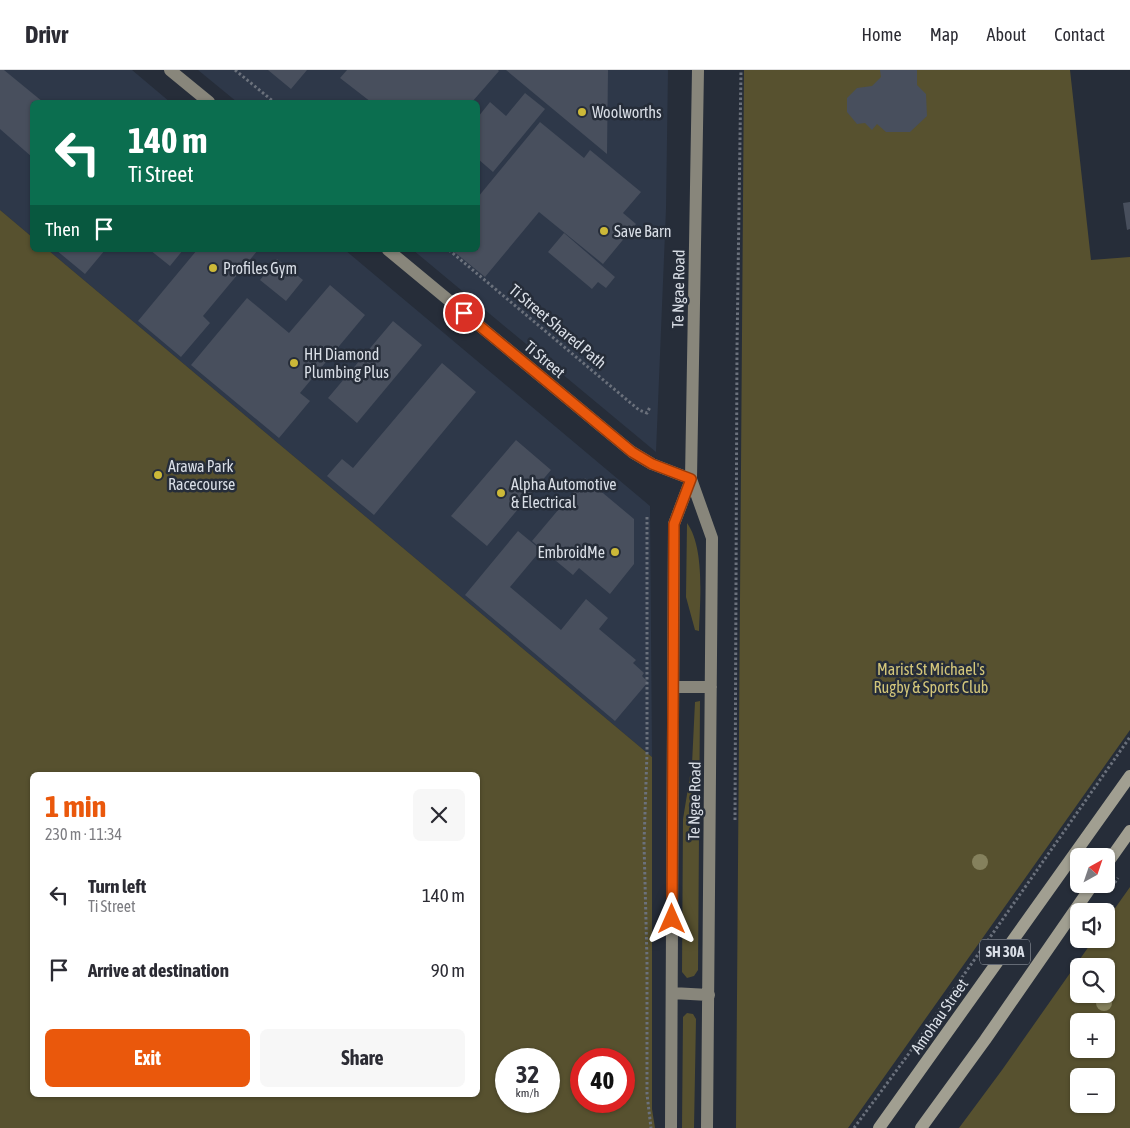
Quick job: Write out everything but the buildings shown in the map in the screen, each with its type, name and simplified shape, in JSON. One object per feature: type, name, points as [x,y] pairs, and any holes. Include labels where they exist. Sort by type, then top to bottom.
[{"type":"main road","name":"Amohau Street","points":[[879,1128],[1130,776]]},
{"type":"main road","points":[[1115,852],[1130,831]]},
{"type":"main road","name":"SH 30A","points":[[921,1128],[1088,893]]},
{"type":"street","points":[[170,70],[207,100]]},
{"type":"street","name":"Te Ngae Road","points":[[671,1128],[674,524],[691,479],[698,70]]},
{"type":"street","name":"Ti Street","points":[[390,252],[632,452],[652,464],[691,479]]},
{"type":"street","name":"Te Ngae Road","points":[[691,479],[712,538],[707,1128]]},
{"type":"street","points":[[674,687],[712,686]]},
{"type":"street","points":[[672,993],[709,995]]},
{"type":"path","points":[[235,70],[272,100]]},
{"type":"path","points":[[735,820],[737,349],[741,70]]},
{"type":"path","name":"Ti Street Shared Path","points":[[451,252],[639,410],[647,413],[650,407]]},
{"type":"path","points":[[646,517],[647,752],[644,843],[648,960],[647,1094],[651,1128]]},
{"type":"path","points":[[854,1128],[905,1059],[1130,737]]},
{"type":"path","points":[[1105,897],[1120,875]]},
{"type":"shaded area","points":[[0,70],[132,70],[168,100],[30,100],[30,235],[0,210]]},
{"type":"shaded area","points":[[198,70],[668,70],[666,209],[656,452],[415,252],[480,252],[480,100],[235,100]]},
{"type":"shaded area","points":[[50,252],[347,252],[650,506],[652,757]]},
{"type":"green space","name":"Marist St Michael's Rugby & Sports Club","points":[[744,70],[1070,70],[1091,260],[1130,257],[1130,730],[848,1128],[736,1128]]},
{"type":"green space","name":"Arawa Park Racecourse","points":[[0,210],[30,235],[30,252],[50,252],[652,757],[652,1109],[655,1128],[0,1128]]},
{"type":"green space","points":[[687,523],[697,546],[699,560],[699,631],[695,630],[686,597]]},
{"type":"green space","points":[[700,701],[698,970],[694,976],[687,978],[682,972],[683,819],[692,764],[695,702]]},
{"type":"green space","points":[[1130,887],[1130,1128],[959,1128],[1070,973],[1070,1003],[1115,1003],[1115,958],[1081,958],[1088,948],[1115,948],[1115,908]]},
{"type":"green space","points":[[687,1013],[693,1014],[696,1019],[694,1128],[682,1128],[683,1017]]},
{"type":"place","name":"Woolworths","points":[[582,112]]},
{"type":"place","name":"Save Barn","points":[[604,231]]},
{"type":"place","name":"Profiles Gym","points":[[213,268]]},
{"type":"place","name":"HH Diamond Plumbing Plus","points":[[294,363]]},
{"type":"place","name":"Arawa Park Racecourse","points":[[158,475]]},
{"type":"place","name":"Alpha Automotive & Electrical","points":[[501,493]]},
{"type":"place","name":"EmbroidMe","points":[[615,552]]},
{"type":"route","points":[[464,313],[632,452],[652,464],[691,479],[674,524],[672,919]]}]
